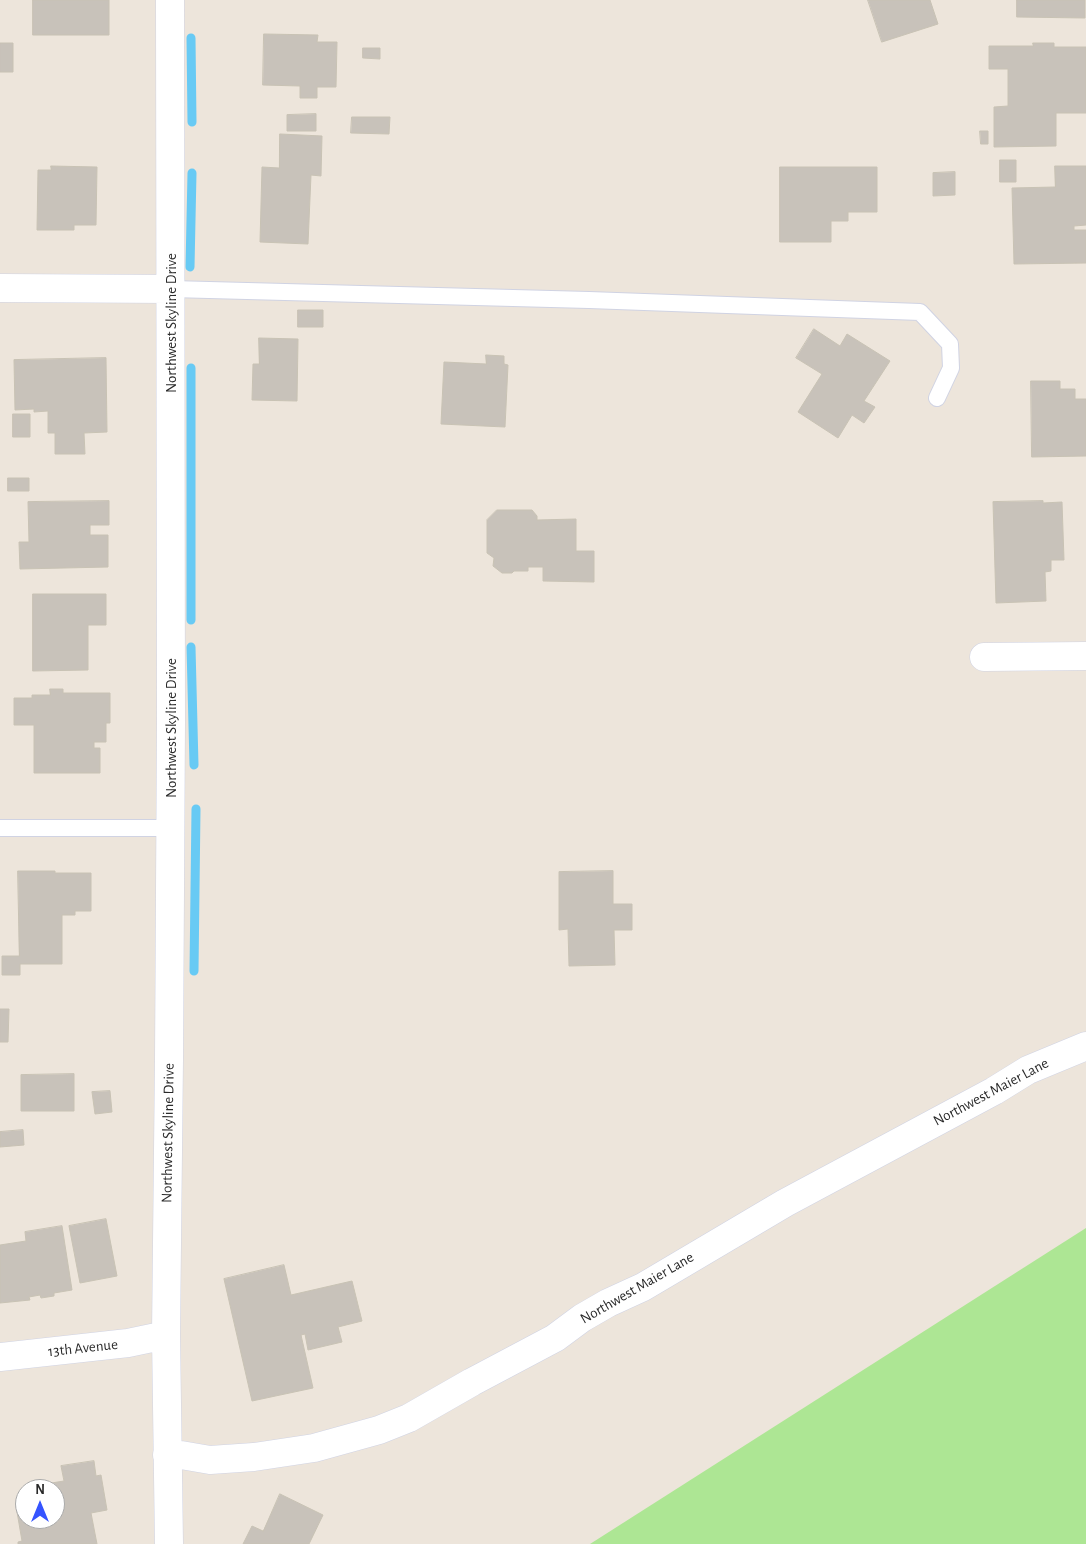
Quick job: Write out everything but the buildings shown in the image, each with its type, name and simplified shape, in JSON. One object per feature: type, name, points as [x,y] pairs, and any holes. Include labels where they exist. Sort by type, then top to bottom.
[{"type":"street","name":"Northwest Skyline Drive","points":[[169,1544],[166,1336],[170,1059],[170,0]]},
{"type":"street","points":[[0,288],[171,289]]},
{"type":"street","points":[[984,657],[1086,656]]},
{"type":"street","name":"Northwest Maier Lane","points":[[167,1455],[180,1455],[210,1460],[254,1457],[314,1448],[379,1430],[409,1418],[555,1338],[582,1318],[643,1286],[785,1203],[1028,1070],[1055,1057],[1080,1054]]},
{"type":"street","name":"13th Avenue","points":[[0,1357],[128,1344],[166,1336]]},
{"type":"lane","points":[[171,289],[920,312],[950,344],[951,368],[937,398]]},
{"type":"lane","points":[[0,828],[170,828]]},
{"type":"green space","points":[[1086,1228],[1086,1544],[590,1544]]},
{"type":"waterway","points":[[191,38],[192,122]]},
{"type":"waterway","points":[[190,267],[192,173]]},
{"type":"waterway","points":[[191,368],[191,620]]},
{"type":"waterway","points":[[191,647],[194,765]]},
{"type":"waterway","points":[[194,971],[196,809]]}]
